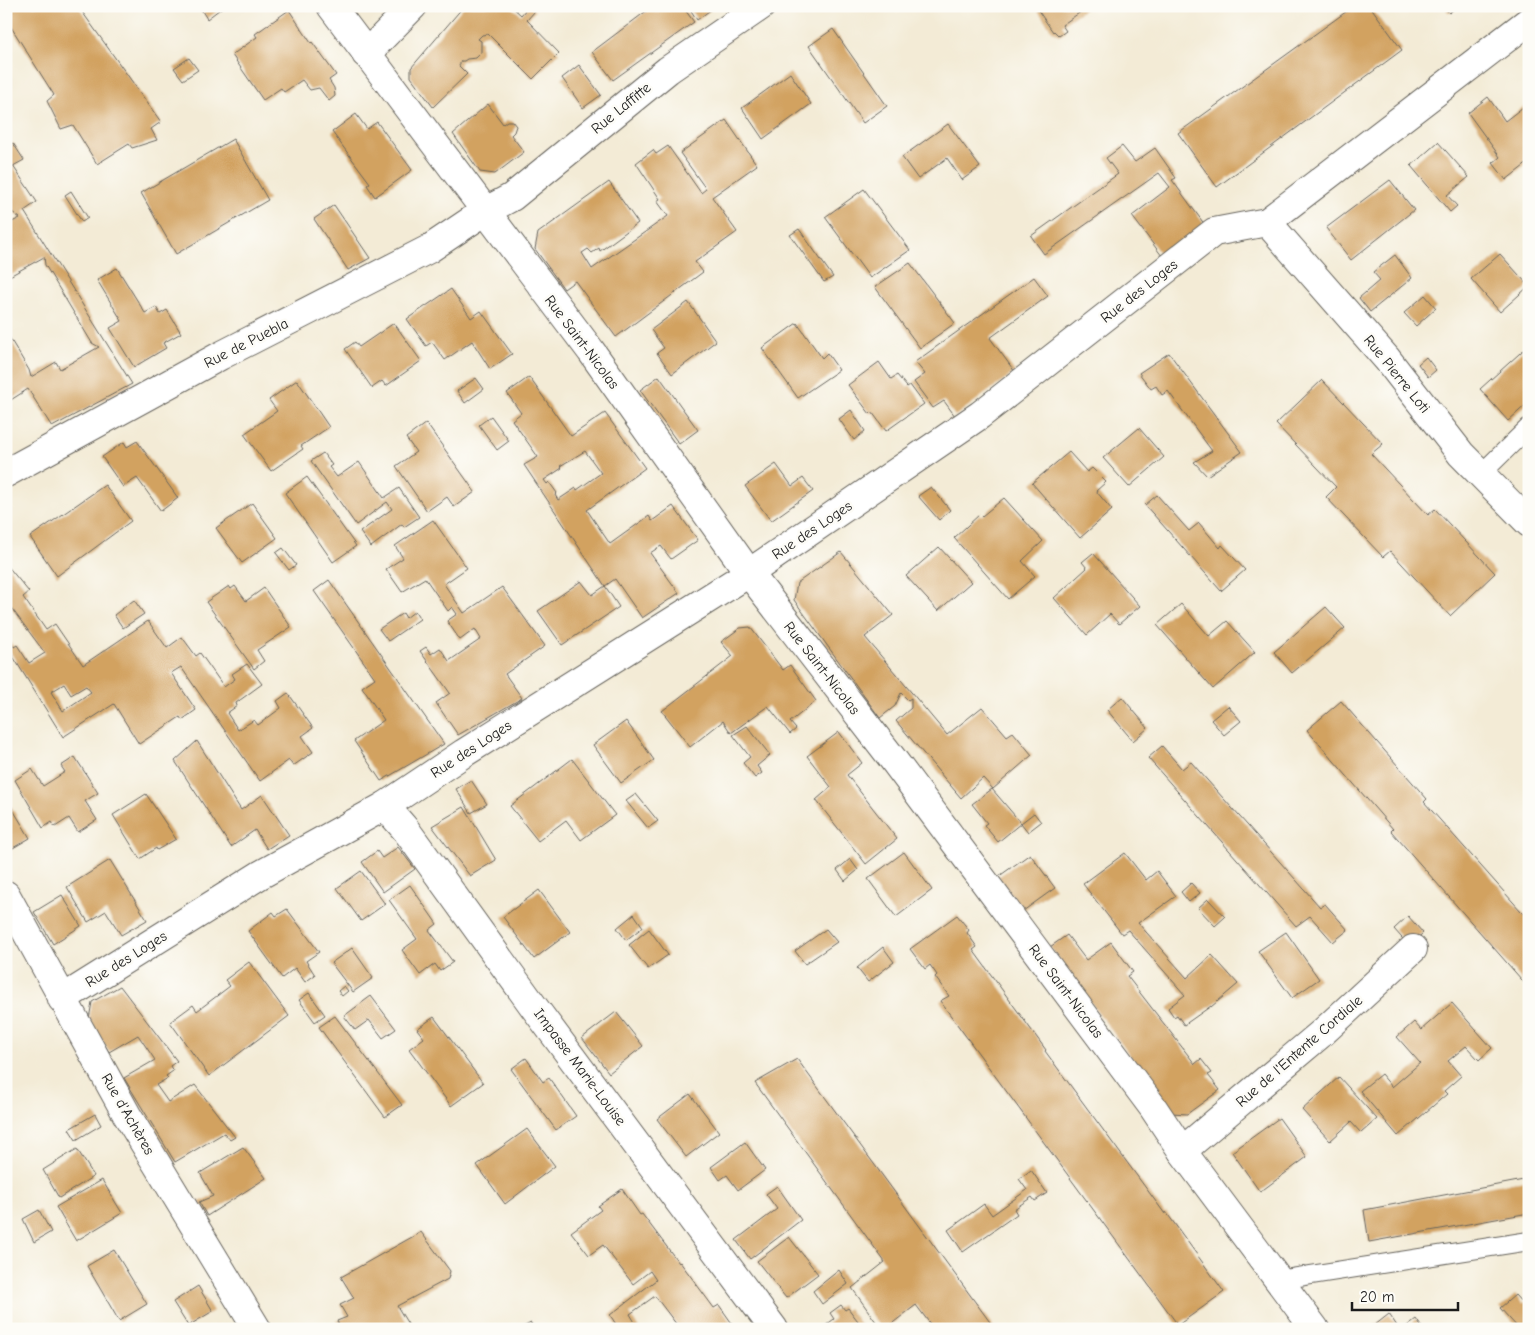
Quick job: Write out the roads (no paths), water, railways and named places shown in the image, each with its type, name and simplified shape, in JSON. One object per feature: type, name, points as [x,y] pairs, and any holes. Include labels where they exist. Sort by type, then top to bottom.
[{"type":"street","name":"Rue Saint-Nicolas","points":[[331,6],[484,212],[591,351],[749,573],[892,758],[1152,1106],[1182,1151],[1315,1329]]},
{"type":"street","points":[[366,54],[414,6]]},
{"type":"street","name":"Rue Laffitte","points":[[484,212],[512,196],[668,70],[761,6]]},
{"type":"street","name":"Rue des Loges","points":[[62,999],[260,875],[386,806],[464,753],[749,573],[980,415],[1214,232],[1267,222],[1529,21]]},
{"type":"street","name":"Rue de Puebla","points":[[6,473],[220,356],[429,250],[484,212]]},
{"type":"street","name":"Rue Pierre Loti","points":[[1267,222],[1387,359],[1461,454],[1529,523]]},
{"type":"street","name":"Impasse Marie-Louise","points":[[386,806],[406,830],[774,1329]]},
{"type":"street","name":"Rue d'Achères","points":[[6,895],[127,1115],[257,1329]]},
{"type":"street","name":"Rue de l'Entente Cordiale","points":[[1182,1151],[1323,1032],[1414,949]]},
{"type":"lane","points":[[1481,474],[1529,427]]},
{"type":"lane","points":[[1279,1280],[1529,1241]]}]
